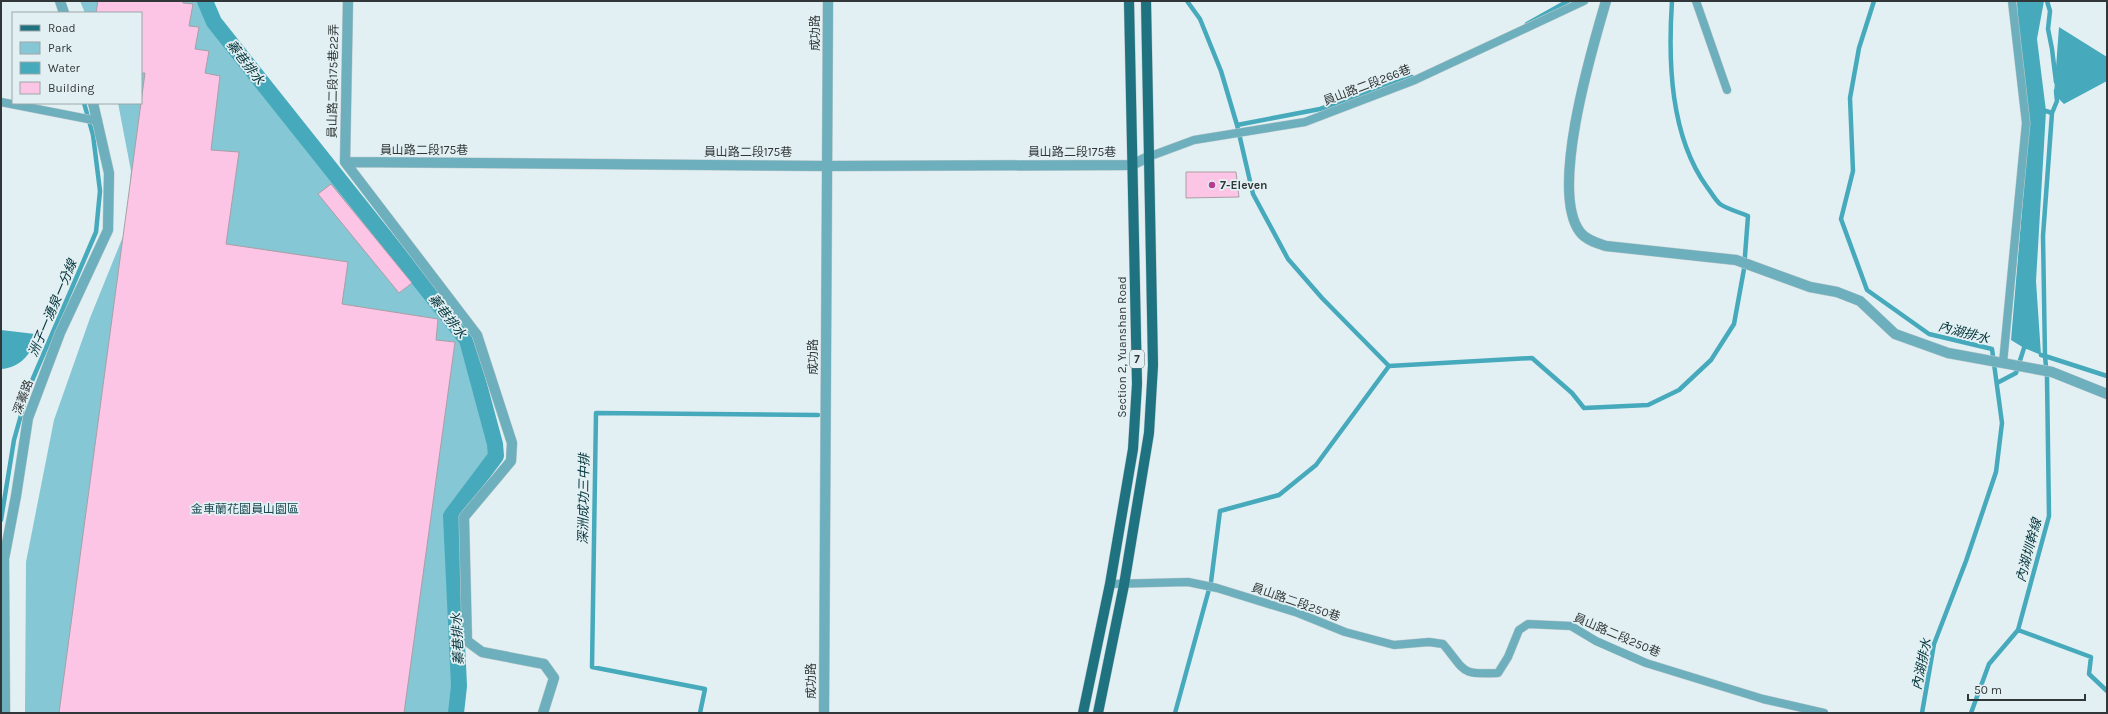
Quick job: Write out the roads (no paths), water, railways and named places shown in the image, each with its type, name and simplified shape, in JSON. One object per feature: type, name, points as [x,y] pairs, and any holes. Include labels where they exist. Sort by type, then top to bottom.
[{"type":"main road","name":"Section 2, Yuanshan Road","points":[[1083,713],[1110,584],[1133,449],[1137,384],[1129,1]]},
{"type":"main road","name":"7","points":[[1098,713],[1124,584],[1149,433],[1153,365],[1146,1]]},
{"type":"street","points":[[60,1],[64,12]]},
{"type":"street","name":"員山路二段175巷22弄","points":[[345,162],[348,1]]},
{"type":"street","name":"成功路","points":[[824,713],[828,1]]},
{"type":"street","points":[[1606,1],[1577,112],[1569,164],[1571,212],[1580,232],[1591,240],[1606,246],[1736,260],[1810,287],[1837,292],[1860,301],[1895,334],[1948,353],[2052,372],[2107,394]]},
{"type":"street","name":"深蓁路","points":[[5,713],[3,612],[4,559],[16,496],[28,418],[60,333],[108,230],[109,173],[93,104]]},
{"type":"street","name":"員山路二段175巷","points":[[345,162],[827,166],[1132,165],[1148,157]]},
{"type":"street","points":[[345,162],[477,335],[512,443],[511,461],[464,517],[467,641],[482,652],[544,664],[554,678],[543,713]]},
{"type":"lane","name":"員山路二段266巷","points":[[1148,157],[1194,140],[1305,122],[1415,80],[1584,1]]},
{"type":"lane","points":[[1696,1],[1727,90]]},
{"type":"lane","points":[[2002,363],[2026,123],[2012,1]]},
{"type":"lane","points":[[1,102],[98,121]]},
{"type":"lane","name":"員山路二段250巷","points":[[1110,584],[1188,582],[1217,588],[1298,613],[1345,632],[1394,645],[1429,642],[1443,644],[1463,670],[1475,674],[1498,673],[1508,657],[1519,630],[1528,624],[1571,626],[1596,641],[1646,663],[1763,699],[1824,713]]},
{"type":"water","points":[[2017,1],[2044,1],[2037,39],[2046,111],[2036,281],[2041,355],[2024,348],[2011,340],[2029,127],[2018,25]]},
{"type":"water","points":[[2059,27],[2107,57],[2107,81],[2064,104],[2054,94]]},
{"type":"water","points":[[1,330],[35,334],[32,347],[25,358],[14,366],[1,369]]},
{"type":"waterway","name":"蓁巷排水","points":[[205,1],[214,22],[467,340],[495,444],[496,456],[451,516],[459,686],[456,713]]},
{"type":"waterway","points":[[1175,713],[1211,582],[1220,511],[1279,495],[1316,465],[1389,366],[1322,298],[1288,259],[1253,194],[1237,125],[1221,71],[1200,19],[1187,1]]},
{"type":"waterway","points":[[1527,24],[1568,1]]},
{"type":"waterway","points":[[1389,366],[1532,358],[1572,393],[1584,408],[1648,405],[1679,390],[1711,360],[1734,324],[1744,269],[1748,216],[1726,207],[1716,200],[1695,167],[1685,145],[1674,97],[1671,48],[1672,1]]},
{"type":"waterway","name":"內湖排水","points":[[1874,1],[1859,48],[1850,98],[1853,171],[1841,219],[1867,290],[1929,334],[1992,349],[2002,423],[1996,472],[1966,561],[1934,644],[1922,713]]},
{"type":"waterway","points":[[2047,1],[2050,11],[2048,29],[2056,82]]},
{"type":"waterway","points":[[1237,125],[1320,109],[1412,77]]},
{"type":"waterway","points":[[2052,113],[2057,101],[2056,91]]},
{"type":"waterway","name":"洲子一湧泉一分線","points":[[1,520],[14,440],[28,390],[96,232],[100,191],[93,135],[84,104]]},
{"type":"waterway","points":[[2046,111],[2052,113],[2043,236],[2045,356],[2107,376]]},
{"type":"waterway","points":[[1997,383],[2016,373],[2024,348]]},
{"type":"waterway","name":"內湖圳幹線","points":[[1971,713],[1989,664],[2018,630],[2049,516],[2047,378],[2045,356],[2041,355]]},
{"type":"waterway","name":"深洲成功三中排","points":[[700,713],[705,689],[592,667],[596,413],[818,415]]},
{"type":"waterway","points":[[2018,630],[2091,657],[2089,674],[2107,691]]},
{"type":"place","name":"7-Eleven","points":[[1212,185]]},
{"type":"park label","name":"金車蘭花園員山園區","points":[[245,509]]}]
